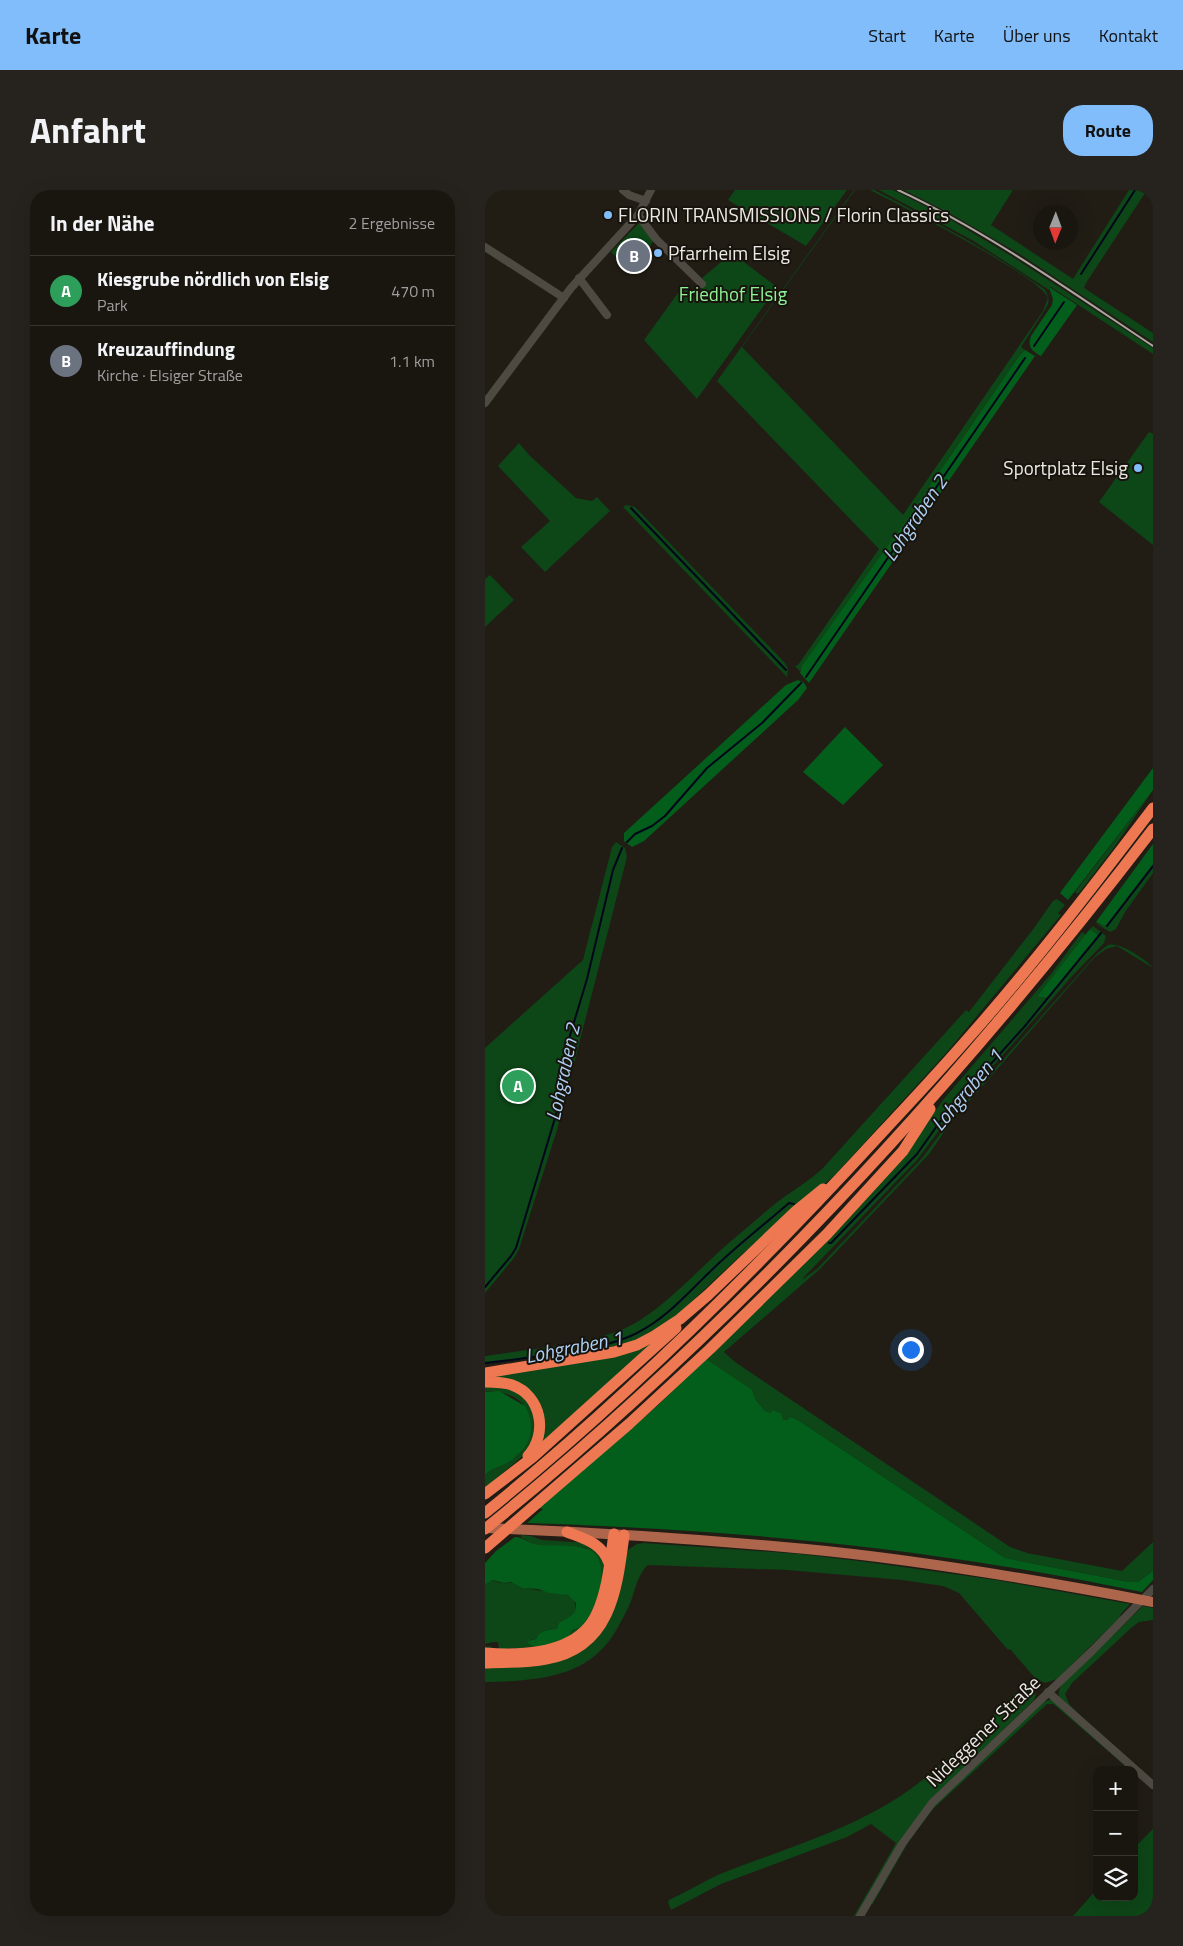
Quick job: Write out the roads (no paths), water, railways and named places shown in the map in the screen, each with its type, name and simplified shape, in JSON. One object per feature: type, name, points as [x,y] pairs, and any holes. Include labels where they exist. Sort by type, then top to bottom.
[{"type":"highway","points":[[485,1513],[605,1409],[758,1265],[963,1044],[1067,920],[1153,808]]},
{"type":"highway","points":[[485,1528],[621,1413],[699,1340],[809,1231],[951,1078],[1077,927],[1153,828]]},
{"type":"highway","points":[[485,1548],[629,1424],[710,1349],[827,1234],[903,1151],[951,1078]]},
{"type":"highway","points":[[485,1494],[533,1457],[595,1403],[679,1325],[796,1211],[848,1170]]},
{"type":"highway","points":[[485,1373],[603,1354],[627,1348],[662,1331],[708,1295]]},
{"type":"highway","points":[[485,1382],[506,1383],[523,1391],[535,1405],[540,1427],[536,1443],[529,1455],[485,1494]]},
{"type":"highway","points":[[567,1532],[597,1544],[605,1554],[609,1564]]},
{"type":"highway","points":[[485,1653],[549,1650],[567,1644],[580,1636],[597,1613],[605,1587],[609,1564],[619,1535]]},
{"type":"highway","points":[[485,1663],[547,1659],[574,1650],[587,1641],[601,1625],[610,1607],[616,1588],[619,1535]]},
{"type":"main road","points":[[485,1528],[619,1535],[806,1549],[1020,1578],[1153,1602]]},
{"type":"street","points":[[623,190],[646,201]]},
{"type":"street","points":[[485,403],[579,278],[638,215],[651,190]]},
{"type":"street","points":[[638,215],[656,239],[703,284]]},
{"type":"street","points":[[485,247],[564,298]]},
{"type":"street","points":[[579,278],[607,315]]},
{"type":"street","name":"Nideggener Straße","points":[[860,1916],[902,1844],[924,1813],[951,1784],[1153,1589]]},
{"type":"street","points":[[1048,1692],[1153,1785]]},
{"type":"waterway","name":"Lohgraben 2","points":[[1081,274],[1135,190]]},
{"type":"waterway","name":"Lohgraben 2","points":[[1034,346],[1064,302]]},
{"type":"waterway","name":"Lohgraben 2","points":[[806,677],[1025,358]]},
{"type":"waterway","points":[[631,508],[786,670]]},
{"type":"waterway","name":"Lohgraben 2","points":[[627,842],[635,834],[652,826],[665,816],[707,768],[762,723],[801,683]]},
{"type":"waterway","name":"Lohgraben 2","points":[[485,1287],[516,1248],[558,1108],[560,1091],[559,1072],[587,979],[613,870],[622,848]]},
{"type":"waterway","name":"Lohgraben 1","points":[[1107,926],[1153,866]]},
{"type":"waterway","name":"Lohgraben 1","points":[[829,1243],[917,1154],[944,1116],[1025,1026],[1101,933]]},
{"type":"waterway","name":"Lohgraben 1","points":[[485,1363],[583,1350],[621,1340],[637,1333],[670,1311],[726,1257],[789,1203],[794,1204]]},
{"type":"railway","points":[[898,190],[996,243],[1153,346]]},
{"type":"place","name":"FLORIN TRANSMISSIONS / Florin Classics","points":[[608,215]]},
{"type":"place","name":"Pfarrheim Elsig","points":[[658,253]]},
{"type":"place","name":"Kreuzauffindung","points":[[634,256]]},
{"type":"place","name":"Sportplatz Elsig","points":[[1138,468]]},
{"type":"place","name":"Kiesgrube nördlich von Elsig","points":[[518,1086]]},
{"type":"park label","name":"Friedhof Elsig","points":[[733,294]]}]
